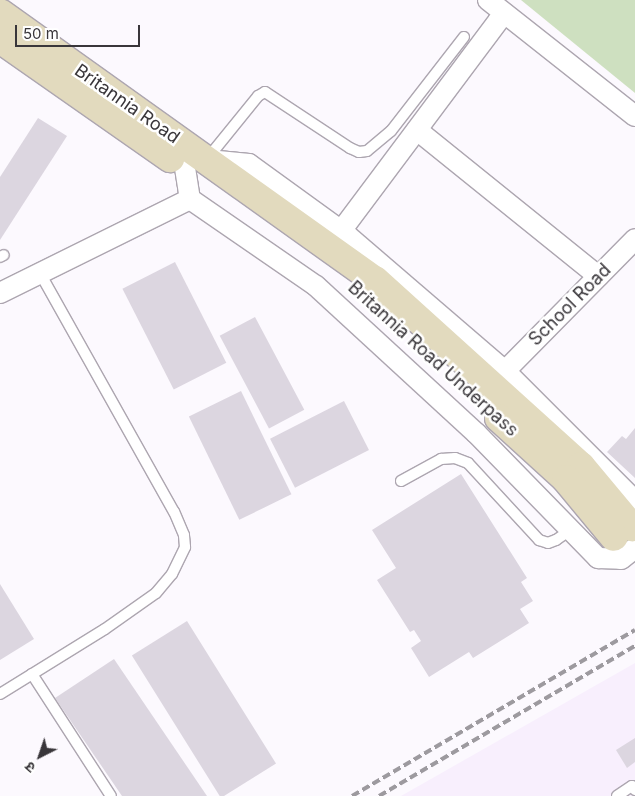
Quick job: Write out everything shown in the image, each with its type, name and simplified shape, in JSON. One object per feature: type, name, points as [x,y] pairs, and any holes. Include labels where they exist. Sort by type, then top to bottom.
[{"type":"main road","name":"Britannia Road","points":[[0,13],[195,164]]},
{"type":"main road","name":"Britannia Road","points":[[0,39],[195,164]]},
{"type":"main road","name":"Britannia Road Underpass","points":[[195,164],[375,280],[581,466],[629,528]]},
{"type":"street","points":[[488,0],[635,116]]},
{"type":"street","points":[[341,231],[504,13]]},
{"type":"street","points":[[417,130],[598,276]]},
{"type":"street","points":[[195,164],[249,164],[341,231],[505,371],[629,528],[621,559],[598,558],[573,529],[476,433],[316,286],[190,199],[195,164]]},
{"type":"street","points":[[0,293],[190,199]]},
{"type":"street","name":"School Road","points":[[505,371],[635,239]]},
{"type":"lane","points":[[195,164],[258,96],[265,92],[350,148],[359,152],[367,151],[391,131],[464,37]]},
{"type":"lane","points":[[0,694],[105,629],[156,593],[172,574],[185,547],[184,535],[174,512],[40,273]]},
{"type":"lane","points":[[402,481],[441,458],[455,458],[468,463],[539,540],[548,543],[573,529]]},
{"type":"lane","points":[[32,674],[111,796]]},
{"type":"lane","points":[[617,796],[632,786],[635,790]]},
{"type":"shaded area","points":[[635,663],[635,796],[401,796]]},
{"type":"green space","points":[[521,0],[635,0],[635,93]]},
{"type":"building","points":[[38,118],[67,136],[0,240],[0,177]]},
{"type":"building","points":[[175,262],[226,363],[174,389],[122,289]]},
{"type":"building","points":[[255,317],[304,410],[269,428],[220,336]]},
{"type":"building","points":[[241,391],[291,494],[239,520],[189,416]]},
{"type":"building","points":[[344,401],[369,450],[295,488],[270,439]]},
{"type":"building","points":[[635,428],[635,478],[607,452],[622,436],[626,439]]},
{"type":"building","points":[[461,474],[527,578],[521,582],[533,601],[520,609],[529,623],[473,658],[469,652],[429,677],[411,648],[421,641],[414,630],[410,632],[377,580],[396,568],[372,530]]},
{"type":"building","points":[[0,584],[34,639],[0,660]]},
{"type":"building","points":[[187,621],[276,763],[224,796],[220,796],[132,655]]},
{"type":"building","points":[[114,659],[207,796],[122,796],[55,698]]},
{"type":"building","points":[[635,738],[635,762],[627,768],[616,750]]},
{"type":"tunnel","points":[[614,537],[635,570]]},
{"type":"railway","points":[[352,796],[635,630]]},
{"type":"railway","points":[[379,796],[635,646]]}]
